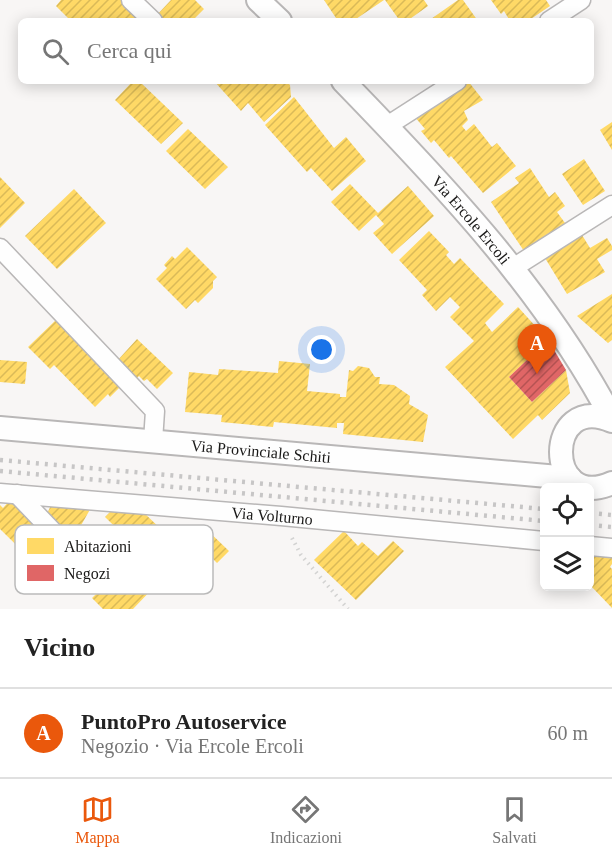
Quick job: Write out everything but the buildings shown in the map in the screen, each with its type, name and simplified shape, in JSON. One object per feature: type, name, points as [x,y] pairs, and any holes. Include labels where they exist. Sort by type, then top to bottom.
[{"type":"street","points":[[131,0],[150,18]]},
{"type":"street","points":[[258,0],[277,18]]},
{"type":"street","points":[[554,18],[581,0]]},
{"type":"street","name":"Via Ercole Ercoli","points":[[346,84],[387,126],[513,268],[575,352],[612,420]]},
{"type":"street","points":[[387,126],[452,84]]},
{"type":"street","points":[[513,268],[612,205]]},
{"type":"street","points":[[0,248],[155,411],[153,441]]},
{"type":"street","points":[[570,478],[560,462],[566,434],[580,408],[583,397],[584,372]]},
{"type":"street","points":[[522,473],[536,465],[566,434],[587,417],[612,420]]},
{"type":"street","name":"Via Provinciale Schiti","points":[[0,428],[522,473],[570,478],[580,485],[592,488],[612,483]]},
{"type":"street","points":[[8,493],[42,525]]},
{"type":"street","name":"Via Volturno","points":[[8,493],[540,541]]},
{"type":"street","points":[[594,546],[612,548]]},
{"type":"path","points":[[281,516],[301,555],[348,609]]},
{"type":"railway","points":[[0,460],[540,509]]},
{"type":"railway","points":[[0,471],[540,521]]},
{"type":"railway","points":[[594,513],[612,515]]},
{"type":"railway","points":[[594,525],[612,527]]},
{"type":"place","name":"PuntoPro Autoservice","points":[[537,374]]}]
